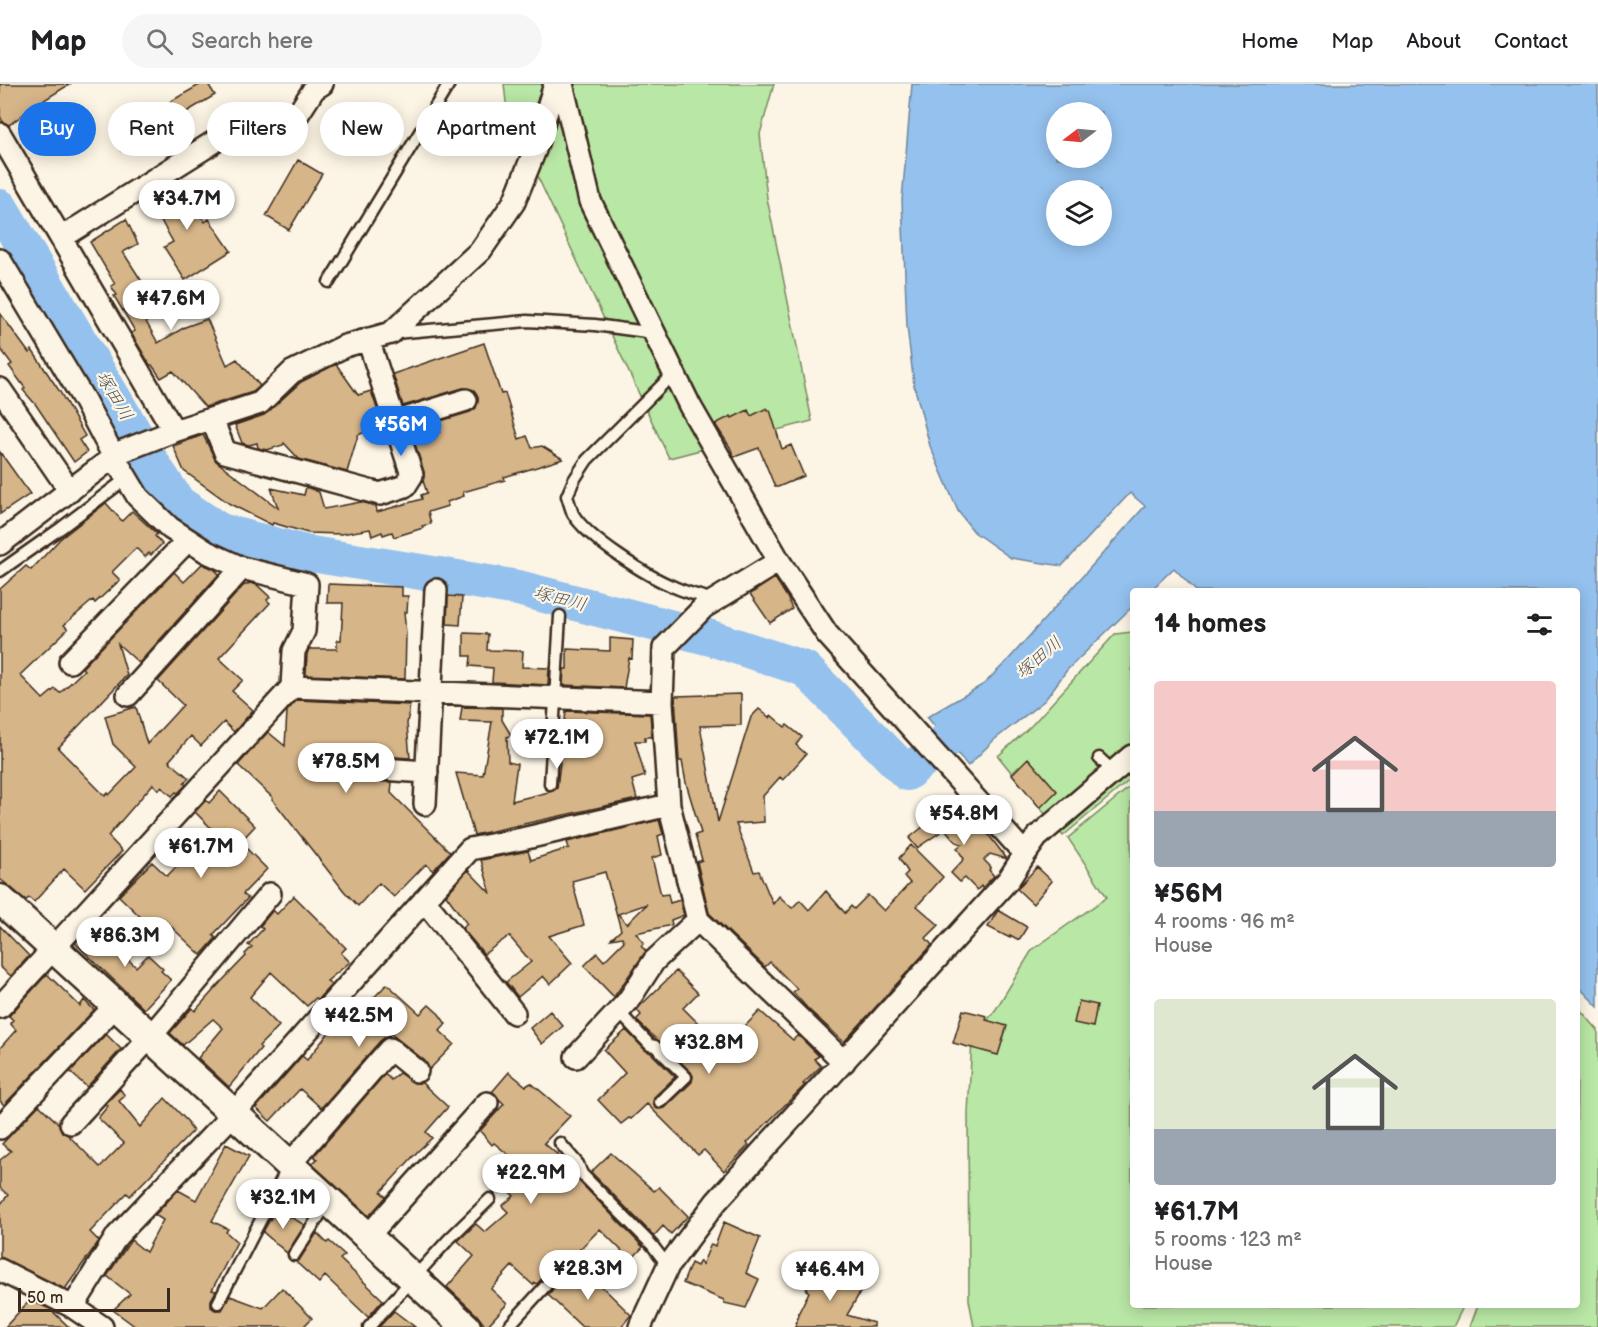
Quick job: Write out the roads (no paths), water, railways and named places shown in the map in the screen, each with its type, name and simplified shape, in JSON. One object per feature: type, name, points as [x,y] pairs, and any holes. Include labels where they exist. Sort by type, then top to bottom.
[{"type":"street","points":[[306,102],[314,89],[322,84]]},
{"type":"street","points":[[0,544],[117,455],[170,433],[260,403],[292,372],[345,346],[391,333],[481,250],[514,202],[535,150],[555,84]]},
{"type":"street","points":[[562,84],[590,201],[690,406],[779,561],[827,634],[1025,854]]},
{"type":"street","points":[[0,134],[170,433]]},
{"type":"street","points":[[61,238],[207,146]]},
{"type":"street","points":[[0,260],[117,455],[138,496],[170,528],[188,540],[242,568],[307,584],[304,630],[294,651],[292,687],[0,1007]]},
{"type":"street","points":[[212,419],[225,452],[380,494],[405,486],[412,475],[368,339]]},
{"type":"street","points":[[0,389],[70,491]]},
{"type":"street","points":[[395,422],[466,400]]},
{"type":"street","points":[[70,662],[188,540]]},
{"type":"street","points":[[779,561],[709,604],[664,648],[662,702],[669,805],[698,920],[844,1062]]},
{"type":"street","points":[[128,695],[242,568]]},
{"type":"street","points":[[425,804],[436,590]]},
{"type":"street","points":[[292,687],[662,702]]},
{"type":"street","points":[[640,1327],[668,1266],[716,1202],[1009,879],[1037,837],[1106,764],[1130,757]]},
{"type":"street","points":[[335,766],[427,772]]},
{"type":"street","points":[[73,1307],[117,1236],[234,1113],[470,849],[669,805]]},
{"type":"street","points":[[71,1123],[151,1036],[270,894]]},
{"type":"street","points":[[0,899],[466,1327]]},
{"type":"street","points":[[424,900],[514,1013]]},
{"type":"street","points":[[576,1057],[619,1012],[654,961],[698,920]]},
{"type":"street","points":[[0,1128],[116,1005]]},
{"type":"street","points":[[290,1164],[390,1049],[417,1071]]},
{"type":"street","points":[[368,1236],[488,1103]]},
{"type":"street","points":[[0,1270],[73,1307],[102,1327]]},
{"type":"lane","points":[[328,282],[449,84]]},
{"type":"lane","points":[[391,333],[527,321],[595,325],[655,333]]},
{"type":"lane","points":[[674,373],[587,460],[567,496],[573,514],[585,528],[611,549],[645,573],[709,604]]},
{"type":"lane","points":[[0,571],[62,528],[127,478]]},
{"type":"lane","points":[[550,784],[560,616]]},
{"type":"lane","points":[[619,1012],[650,1045],[655,1046],[686,1077],[660,1102]]},
{"type":"lane","points":[[560,1143],[578,1164],[582,1174],[652,1245],[668,1266]]},
{"type":"lane","points":[[218,1303],[290,1164]]},
{"type":"lane","points":[[369,1327],[449,1239],[490,1199]]},
{"type":"lane","points":[[294,1254],[330,1201]]},
{"type":"lane","points":[[508,1327],[571,1258]]},
{"type":"water","points":[[912,84],[1598,84],[1598,1007],[1580,988],[1580,588],[1193,588],[1174,568],[1153,588],[1130,588],[1130,609],[1067,670],[1045,700],[994,740],[968,766],[927,717],[984,684],[1145,506],[1130,493],[1062,566],[1011,558],[974,532],[958,511],[930,446],[914,385],[907,326],[902,200]]},
{"type":"waterway","name":"塚田川","points":[[0,207],[153,465],[178,503],[220,531],[305,553],[518,588],[711,638],[805,669],[907,773],[984,709]]}]
